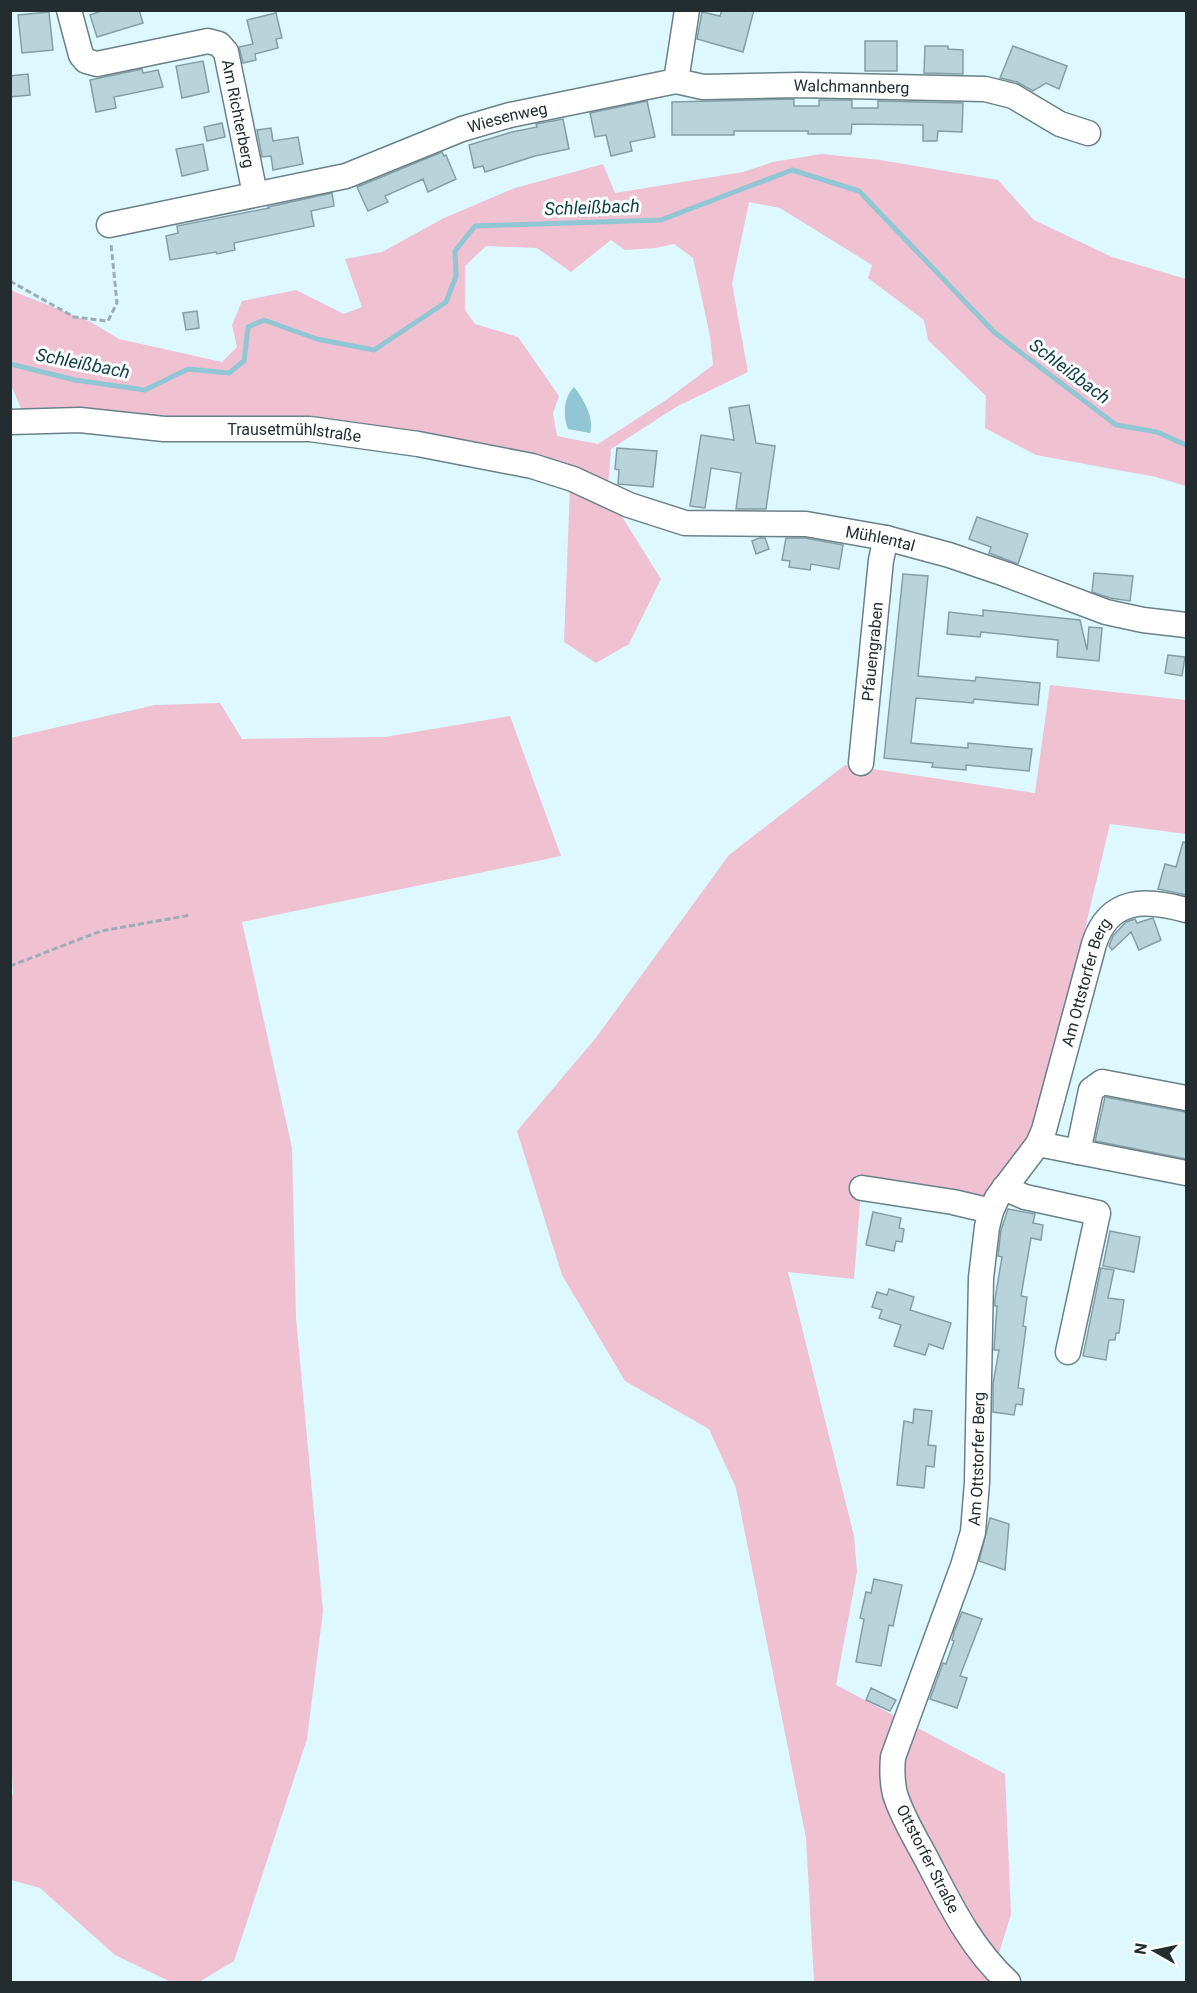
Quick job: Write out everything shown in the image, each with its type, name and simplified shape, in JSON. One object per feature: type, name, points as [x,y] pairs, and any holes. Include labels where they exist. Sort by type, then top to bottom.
[{"type":"street","name":"Am Richterberg","points":[[69,10],[81,56],[86,62],[97,64],[208,41],[219,44],[226,52],[255,194]]},
{"type":"street","points":[[676,81],[687,10]]},
{"type":"street","name":"Wiesenweg","points":[[255,194],[346,176],[462,129],[510,115],[676,81]]},
{"type":"street","name":"Walchmannberg","points":[[676,81],[703,87],[800,85],[985,90],[1013,96],[1060,124],[1088,133]]},
{"type":"street","points":[[109,225],[255,194]]},
{"type":"street","name":"Trausetmühlstraße","points":[[10,422],[80,420],[164,429],[310,429],[418,444],[532,466],[573,479]]},
{"type":"street","name":"Mühlental","points":[[573,479],[629,505],[685,523],[806,524],[886,538],[1005,574],[1106,612],[1143,620],[1186,625]]},
{"type":"street","name":"Pfauengraben","points":[[861,763],[881,560],[886,538]]},
{"type":"street","name":"Am Ottstorfer Berg","points":[[905,1720],[956,1586],[973,1532],[977,1482],[981,1278],[991,1211],[1004,1188],[1038,1144],[1051,1110],[1096,938],[1104,921],[1120,908],[1142,903],[1186,910]]},
{"type":"street","points":[[1078,1152],[1091,1090],[1102,1082],[1186,1098]]},
{"type":"street","points":[[1038,1144],[1186,1173]]},
{"type":"street","points":[[862,1188],[953,1202],[991,1211]]},
{"type":"street","points":[[1004,1188],[1025,1197],[1098,1214],[1068,1352]]},
{"type":"street","name":"Ottstorfer Straße","points":[[905,1720],[893,1757],[894,1792],[903,1814],[965,1932],[980,1954],[1008,1983]]},
{"type":"path","points":[[10,281],[74,317],[108,321],[117,303],[109,225]]},
{"type":"path","points":[[10,966],[101,931],[191,915]]},
{"type":"shaded area","points":[[822,154],[880,160],[998,180],[1034,220],[1112,257],[1186,279],[1186,486],[1156,477],[1036,455],[985,428],[986,396],[928,340],[924,320],[868,278],[872,265],[780,208],[749,202],[732,284],[748,372],[676,407],[611,449],[608,487],[619,512],[661,579],[629,644],[596,663],[564,642],[570,486],[308,432],[28,425],[11,385],[10,290],[91,322],[119,339],[222,362],[237,347],[232,325],[242,301],[296,290],[344,314],[362,307],[345,259],[382,252],[444,218],[515,188],[603,164],[615,193],[743,172],[773,162]],"holes":[[[611,240],[625,250],[674,244],[693,258],[710,336],[713,365],[666,400],[598,444],[557,436],[553,413],[559,396],[518,337],[475,324],[465,310],[465,266],[486,246],[537,248],[571,272]]]},
{"type":"shaded area","points":[[1050,685],[1186,700],[1186,834],[1110,824],[1040,1117],[988,1200],[862,1178],[854,1279],[788,1272],[854,1536],[857,1572],[836,1685],[1005,1774],[1011,1914],[991,1979],[994,1982],[814,1982],[806,1838],[736,1488],[709,1429],[625,1381],[562,1275],[517,1131],[595,1039],[729,855],[845,765],[1035,793]]},
{"type":"shaded area","points":[[220,703],[242,739],[385,737],[510,716],[561,856],[242,922],[292,1148],[296,1318],[323,1611],[307,1739],[234,1961],[199,1982],[171,1982],[115,1955],[40,1888],[11,1880],[10,1799],[13,1794],[10,1726],[10,738],[155,705]]},
{"type":"water","points":[[574,387],[590,415],[590,433],[568,429],[565,407],[570,391]]},
{"type":"building","points":[[104,10],[139,10],[143,23],[97,37],[90,15]]},
{"type":"building","points":[[722,10],[754,10],[743,52],[697,39],[702,12],[720,16]]},
{"type":"building","points":[[49,12],[53,50],[22,53],[18,15]]},
{"type":"building","points":[[276,13],[282,38],[276,39],[278,48],[255,54],[256,60],[243,63],[239,47],[253,44],[247,20]]},
{"type":"building","points":[[865,41],[897,41],[897,71],[865,71]]},
{"type":"building","points":[[925,46],[948,46],[948,49],[963,50],[963,74],[924,73]]},
{"type":"building","points":[[1013,46],[1067,66],[1059,89],[1046,83],[1033,91],[1017,82],[1000,78]]},
{"type":"building","points":[[203,61],[209,92],[182,98],[176,66]]},
{"type":"building","points":[[142,69],[143,73],[158,70],[163,87],[114,97],[116,108],[96,112],[90,80]]},
{"type":"building","points":[[28,74],[30,95],[10,97],[10,76]]},
{"type":"building","points":[[794,99],[794,106],[819,106],[819,100],[852,100],[852,108],[878,108],[878,101],[963,103],[962,132],[938,131],[937,141],[923,141],[923,125],[852,124],[851,134],[808,134],[808,131],[734,131],[734,135],[672,135],[672,102]]},
{"type":"building","points":[[647,101],[655,137],[630,142],[632,151],[611,156],[606,135],[595,137],[590,113]]},
{"type":"building","points":[[563,119],[569,149],[535,156],[485,172],[483,166],[474,168],[469,145],[537,127],[536,124]]},
{"type":"building","points":[[222,123],[225,137],[207,141],[204,127]]},
{"type":"building","points":[[271,128],[273,141],[298,137],[303,164],[273,170],[271,156],[262,157],[257,130]]},
{"type":"building","points":[[203,144],[208,170],[182,176],[176,149]]},
{"type":"building","points":[[442,152],[444,156],[446,155],[456,179],[428,192],[423,179],[385,196],[388,202],[368,211],[357,187]]},
{"type":"building","points":[[332,193],[334,206],[311,211],[314,226],[234,243],[235,250],[170,260],[166,236],[178,233],[177,226]]},
{"type":"building","points":[[197,311],[199,328],[186,330],[183,313]]},
{"type":"building","points":[[749,405],[756,443],[775,446],[766,509],[736,509],[741,473],[711,468],[705,508],[690,506],[701,435],[734,440],[729,408]]},
{"type":"building","points":[[617,448],[657,451],[653,487],[618,484],[619,470],[615,469]]},
{"type":"building","points":[[977,517],[1028,534],[1018,564],[989,553],[991,547],[969,539]]},
{"type":"building","points":[[765,538],[769,549],[756,554],[752,541]]},
{"type":"building","points":[[786,538],[805,538],[843,545],[839,569],[811,564],[810,570],[789,567],[790,561],[782,560]]},
{"type":"building","points":[[1094,573],[1133,576],[1130,601],[1092,592]]},
{"type":"building","points":[[903,574],[928,576],[918,676],[975,681],[976,677],[1040,683],[1038,705],[974,699],[973,703],[916,698],[911,743],[968,748],[968,743],[1032,749],[1029,771],[966,765],[966,770],[932,767],[933,763],[884,758]]},
{"type":"building","points":[[983,610],[1080,620],[1087,650],[1089,627],[1102,628],[1099,661],[1057,657],[1058,640],[981,632],[980,637],[947,634],[949,612],[983,616]]},
{"type":"building","points":[[1168,655],[1185,657],[1182,676],[1165,673]]},
{"type":"building","points":[[1183,842],[1186,843],[1186,895],[1158,889],[1165,864],[1176,867]]},
{"type":"building","points":[[1153,918],[1161,940],[1139,950],[1131,932],[1112,950],[1109,946],[1113,936],[1126,922],[1135,919],[1137,923]]},
{"type":"building","points":[[1105,1097],[1186,1112],[1186,1159],[1095,1141]]},
{"type":"building","points":[[1008,1209],[1035,1214],[1033,1223],[1043,1225],[1041,1240],[1031,1238],[1021,1296],[1027,1297],[1023,1326],[1026,1327],[1018,1388],[1024,1389],[1022,1405],[1016,1404],[1014,1415],[993,1412],[993,1384],[999,1350],[994,1350],[997,1306],[995,1306],[995,1299],[1002,1257],[998,1256],[1001,1230]]},
{"type":"building","points":[[873,1212],[901,1218],[899,1228],[904,1229],[902,1242],[896,1241],[894,1251],[866,1245]]},
{"type":"building","points":[[1110,1231],[1140,1237],[1134,1272],[1103,1266]]},
{"type":"building","points":[[1101,1268],[1114,1270],[1108,1298],[1124,1300],[1119,1333],[1116,1333],[1115,1340],[1109,1340],[1106,1360],[1083,1356]]},
{"type":"building","points":[[889,1289],[914,1297],[910,1310],[951,1323],[943,1349],[929,1344],[925,1355],[894,1346],[901,1325],[879,1318],[882,1310],[872,1307],[877,1292],[887,1295]]},
{"type":"building","points":[[914,1409],[932,1411],[928,1445],[936,1446],[934,1467],[926,1466],[924,1488],[897,1485],[904,1421],[913,1423]]},
{"type":"building","points":[[990,1518],[1009,1524],[1005,1570],[979,1561]]},
{"type":"building","points":[[874,1579],[902,1585],[893,1626],[889,1625],[881,1666],[856,1662],[864,1619],[860,1618],[866,1592],[871,1593]]},
{"type":"building","points":[[962,1612],[982,1619],[960,1676],[967,1678],[957,1708],[930,1699],[943,1663],[946,1664]]},
{"type":"building","points":[[871,1688],[896,1700],[890,1711],[866,1700]]},
{"type":"waterway","name":"Schleißbach","points":[[10,364],[75,380],[145,390],[188,369],[229,373],[244,361],[248,327],[264,320],[317,339],[374,350],[446,302],[456,276],[455,251],[475,226],[661,220],[792,170],[859,191],[994,332],[1116,425],[1157,432],[1186,445]]}]
